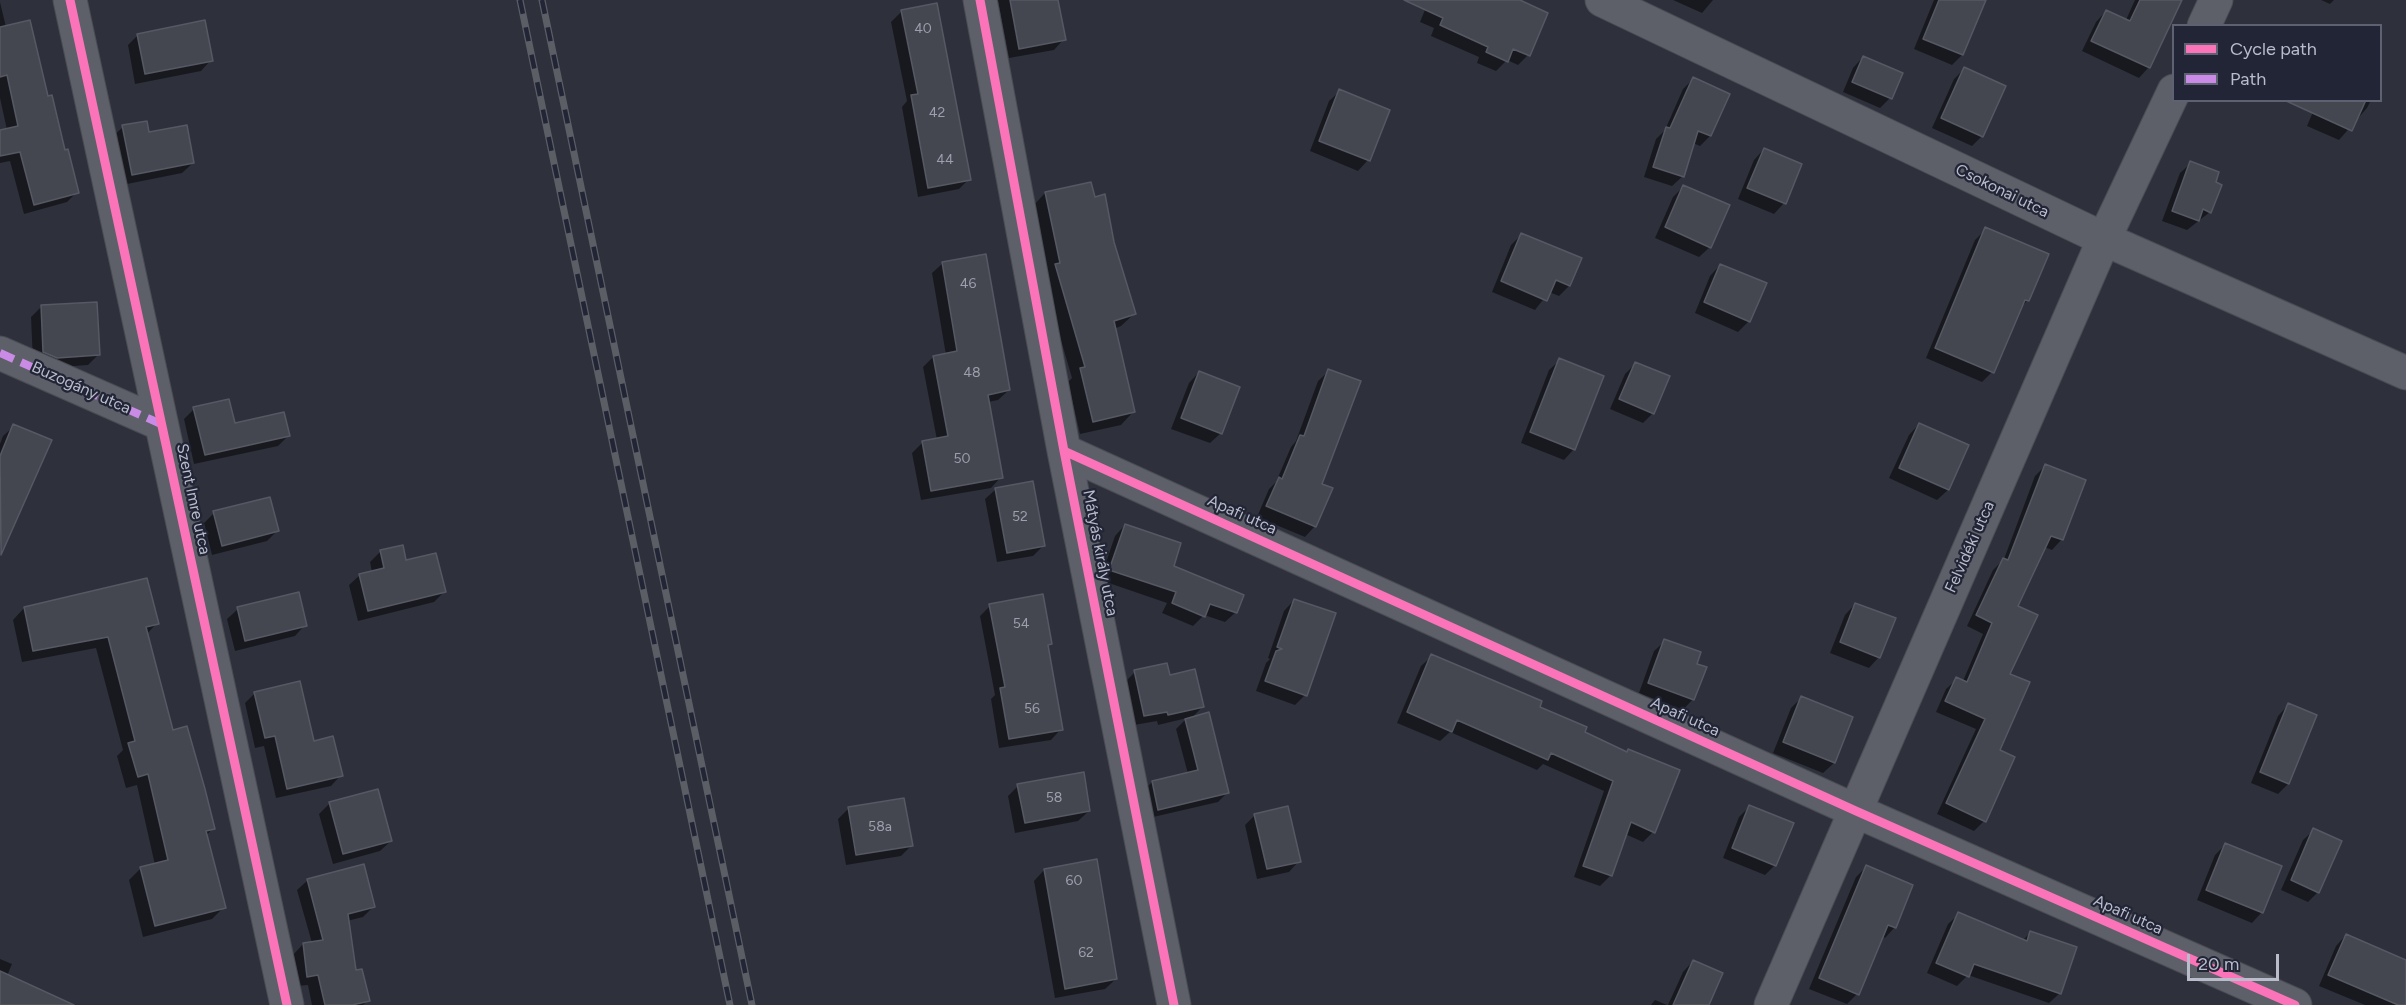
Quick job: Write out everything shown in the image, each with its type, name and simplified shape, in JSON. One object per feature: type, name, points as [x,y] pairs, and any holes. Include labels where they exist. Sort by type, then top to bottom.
[{"type":"street","name":"Szent Imre utca","points":[[70,0],[287,1005]]},
{"type":"street","name":"Mátyás király utca","points":[[980,0],[1064,451],[1174,1005]]},
{"type":"street","name":"Csokonai utca","points":[[1602,0],[2104,239],[2406,373]]},
{"type":"street","points":[[2205,24],[2216,0]]},
{"type":"street","name":"Felvidéki utca","points":[[1771,1005],[2104,239],[2172,95]]},
{"type":"street","name":"Buzogány utca","points":[[0,353],[161,424]]},
{"type":"street","name":"Apafi utca","points":[[1064,451],[1856,811],[2295,1005]]},
{"type":"building","points":[[1010,0],[1058,0],[1066,40],[1019,49]]},
{"type":"building","points":[[1404,0],[1520,0],[1548,13],[1530,56],[1513,49],[1508,62],[1486,52],[1488,47],[1440,25],[1443,18]]},
{"type":"building","points":[[1939,0],[1986,0],[1963,55],[1923,39]]},
{"type":"building","points":[[2140,0],[2182,0],[2150,68],[2091,41],[2106,10],[2130,21]]},
{"type":"building","points":[[937,3],[971,180],[928,188],[911,95],[918,94],[901,10]]},
{"type":"building","points":[[30,20],[48,96],[52,95],[65,150],[68,149],[79,193],[34,205],[20,152],[0,156],[0,130],[18,126],[7,75],[0,77],[0,27]]},
{"type":"building","points":[[205,20],[213,61],[145,74],[137,34]]},
{"type":"building","points":[[1863,56],[1903,73],[1892,99],[1852,82]]},
{"type":"building","points":[[1964,67],[2006,86],[1983,137],[1941,118]]},
{"type":"building","points":[[1693,77],[1730,94],[1711,136],[1698,131],[1684,177],[1653,167],[1666,127],[1670,128]]},
{"type":"building","points":[[1339,89],[1390,110],[1370,161],[1319,141]]},
{"type":"building","points":[[2288,102],[2365,102],[2352,131]]},
{"type":"building","points":[[147,121],[149,132],[187,125],[194,163],[132,175],[122,125]]},
{"type":"building","points":[[1764,148],[1802,164],[1786,204],[1747,188]]},
{"type":"building","points":[[2190,161],[2219,172],[2216,182],[2222,185],[2211,213],[2203,209],[2199,221],[2172,211]]},
{"type":"building","points":[[1091,182],[1095,197],[1105,194],[1114,242],[1136,314],[1114,321],[1135,412],[1093,422],[1080,368],[1085,367],[1055,264],[1060,263],[1045,192]]},
{"type":"building","points":[[1683,185],[1730,205],[1711,248],[1665,227]]},
{"type":"building","points":[[1985,227],[2049,254],[2029,301],[2025,300],[1994,373],[1935,348]]},
{"type":"building","points":[[1521,233],[1582,258],[1570,286],[1556,280],[1547,301],[1501,281]]},
{"type":"building","points":[[986,254],[1010,390],[988,395],[1003,478],[931,491],[922,441],[948,436],[933,356],[957,351],[942,262]]},
{"type":"building","points":[[1720,264],[1767,283],[1750,322],[1704,302]]},
{"type":"building","points":[[97,302],[100,355],[57,358],[43,352],[41,305]]},
{"type":"building","points":[[1559,358],[1604,376],[1575,450],[1530,432]]},
{"type":"building","points":[[1635,362],[1670,376],[1654,414],[1619,399]]},
{"type":"building","points":[[1328,369],[1361,381],[1322,484],[1333,488],[1316,527],[1266,506],[1279,477],[1282,479],[1300,435],[1304,436]]},
{"type":"building","points":[[1199,371],[1240,387],[1222,434],[1181,418]]},
{"type":"building","points":[[229,399],[235,423],[284,412],[290,436],[205,455],[193,407]]},
{"type":"building","points":[[1919,423],[1969,445],[1949,490],[1899,468]]},
{"type":"building","points":[[13,424],[52,440],[1,555],[0,456]]},
{"type":"building","points":[[2045,464],[2086,480],[2063,540],[2051,536],[2018,606],[2038,615],[2010,674],[2030,682],[2000,750],[2015,757],[1986,822],[1946,803],[1985,719],[1945,701],[1956,677],[1967,682],[1992,623],[1976,615],[2003,558],[2008,560]]},
{"type":"building","points":[[1033,481],[1045,546],[1007,553],[995,488]]},
{"type":"building","points":[[270,497],[279,531],[222,546],[213,511]]},
{"type":"building","points":[[1125,524],[1181,543],[1174,566],[1244,595],[1237,613],[1210,604],[1205,617],[1172,603],[1176,592],[1109,570]]},
{"type":"building","points":[[403,545],[406,560],[436,553],[446,592],[368,611],[359,574],[384,568],[380,550]]},
{"type":"building","points":[[147,578],[159,624],[146,627],[173,730],[187,726],[205,789],[215,829],[206,831],[226,908],[155,926],[140,867],[168,860],[148,774],[138,777],[128,743],[135,741],[108,637],[33,651],[24,607]]},
{"type":"building","points":[[299,592],[307,626],[245,641],[237,607]]},
{"type":"building","points":[[1043,594],[1052,644],[1048,645],[1063,730],[1009,739],[1000,688],[1005,687],[989,604]]},
{"type":"building","points":[[1294,599],[1336,613],[1307,696],[1265,681],[1276,651],[1282,649],[1277,647]]},
{"type":"building","points":[[1855,603],[1896,618],[1880,658],[1840,642]]},
{"type":"building","points":[[1664,639],[1701,652],[1697,664],[1707,667],[1694,700],[1648,683]]},
{"type":"building","points":[[1431,654],[1542,701],[1540,707],[1587,727],[1585,732],[1627,752],[1628,749],[1680,770],[1655,833],[1631,822],[1612,876],[1583,866],[1613,781],[1551,753],[1548,760],[1457,720],[1452,732],[1407,712]]},
{"type":"building","points":[[1167,663],[1170,675],[1195,669],[1204,707],[1168,715],[1167,712],[1144,716],[1134,670]]},
{"type":"building","points":[[300,681],[314,741],[333,736],[343,776],[287,789],[275,736],[265,738],[254,692]]},
{"type":"building","points":[[1801,696],[1853,717],[1835,763],[1783,742]]},
{"type":"building","points":[[2288,703],[2317,715],[2289,784],[2260,772]]},
{"type":"building","points":[[1209,712],[1229,793],[1158,810],[1152,781],[1198,770],[1185,719]]},
{"type":"building","points":[[1084,772],[1090,811],[1025,823],[1017,784]]},
{"type":"building","points":[[378,789],[392,841],[343,854],[329,802]]},
{"type":"building","points":[[904,798],[913,846],[856,855],[848,807]]},
{"type":"building","points":[[1749,805],[1794,823],[1776,866],[1732,848]]},
{"type":"building","points":[[1288,806],[1301,862],[1267,869],[1254,814]]},
{"type":"building","points":[[2313,828],[2342,841],[2319,893],[2291,880]]},
{"type":"building","points":[[2225,843],[2282,866],[2263,913],[2206,890]]},
{"type":"building","points":[[1097,859],[1117,979],[1065,989],[1044,869]]},
{"type":"building","points":[[364,864],[375,907],[348,914],[356,970],[362,969],[370,1001],[352,1005],[325,1005],[318,975],[307,977],[303,943],[323,940],[307,879]]},
{"type":"building","points":[[1866,865],[1913,885],[1896,928],[1888,925],[1859,995],[1819,978]]},
{"type":"building","points":[[1958,912],[2027,941],[2030,931],[2077,947],[2061,994],[1974,964],[1969,977],[1936,963]]},
{"type":"building","points":[[2346,934],[2406,960],[2406,1005],[2398,1005],[2328,975]]},
{"type":"building","points":[[1693,960],[1723,973],[1709,1005],[1673,1005]]},
{"type":"building","points":[[0,971],[74,1005],[0,1005]]},
{"type":"railway","points":[[520,0],[730,1005]]},
{"type":"railway","points":[[542,0],[752,1005]]},
{"type":"marked path","points":[[0,353],[161,424]]},
{"type":"cycle path","points":[[70,0],[287,1005]]},
{"type":"cycle path","points":[[980,0],[1064,451],[1174,1005]]},
{"type":"cycle path","points":[[1064,451],[1856,811],[2295,1005]]}]
